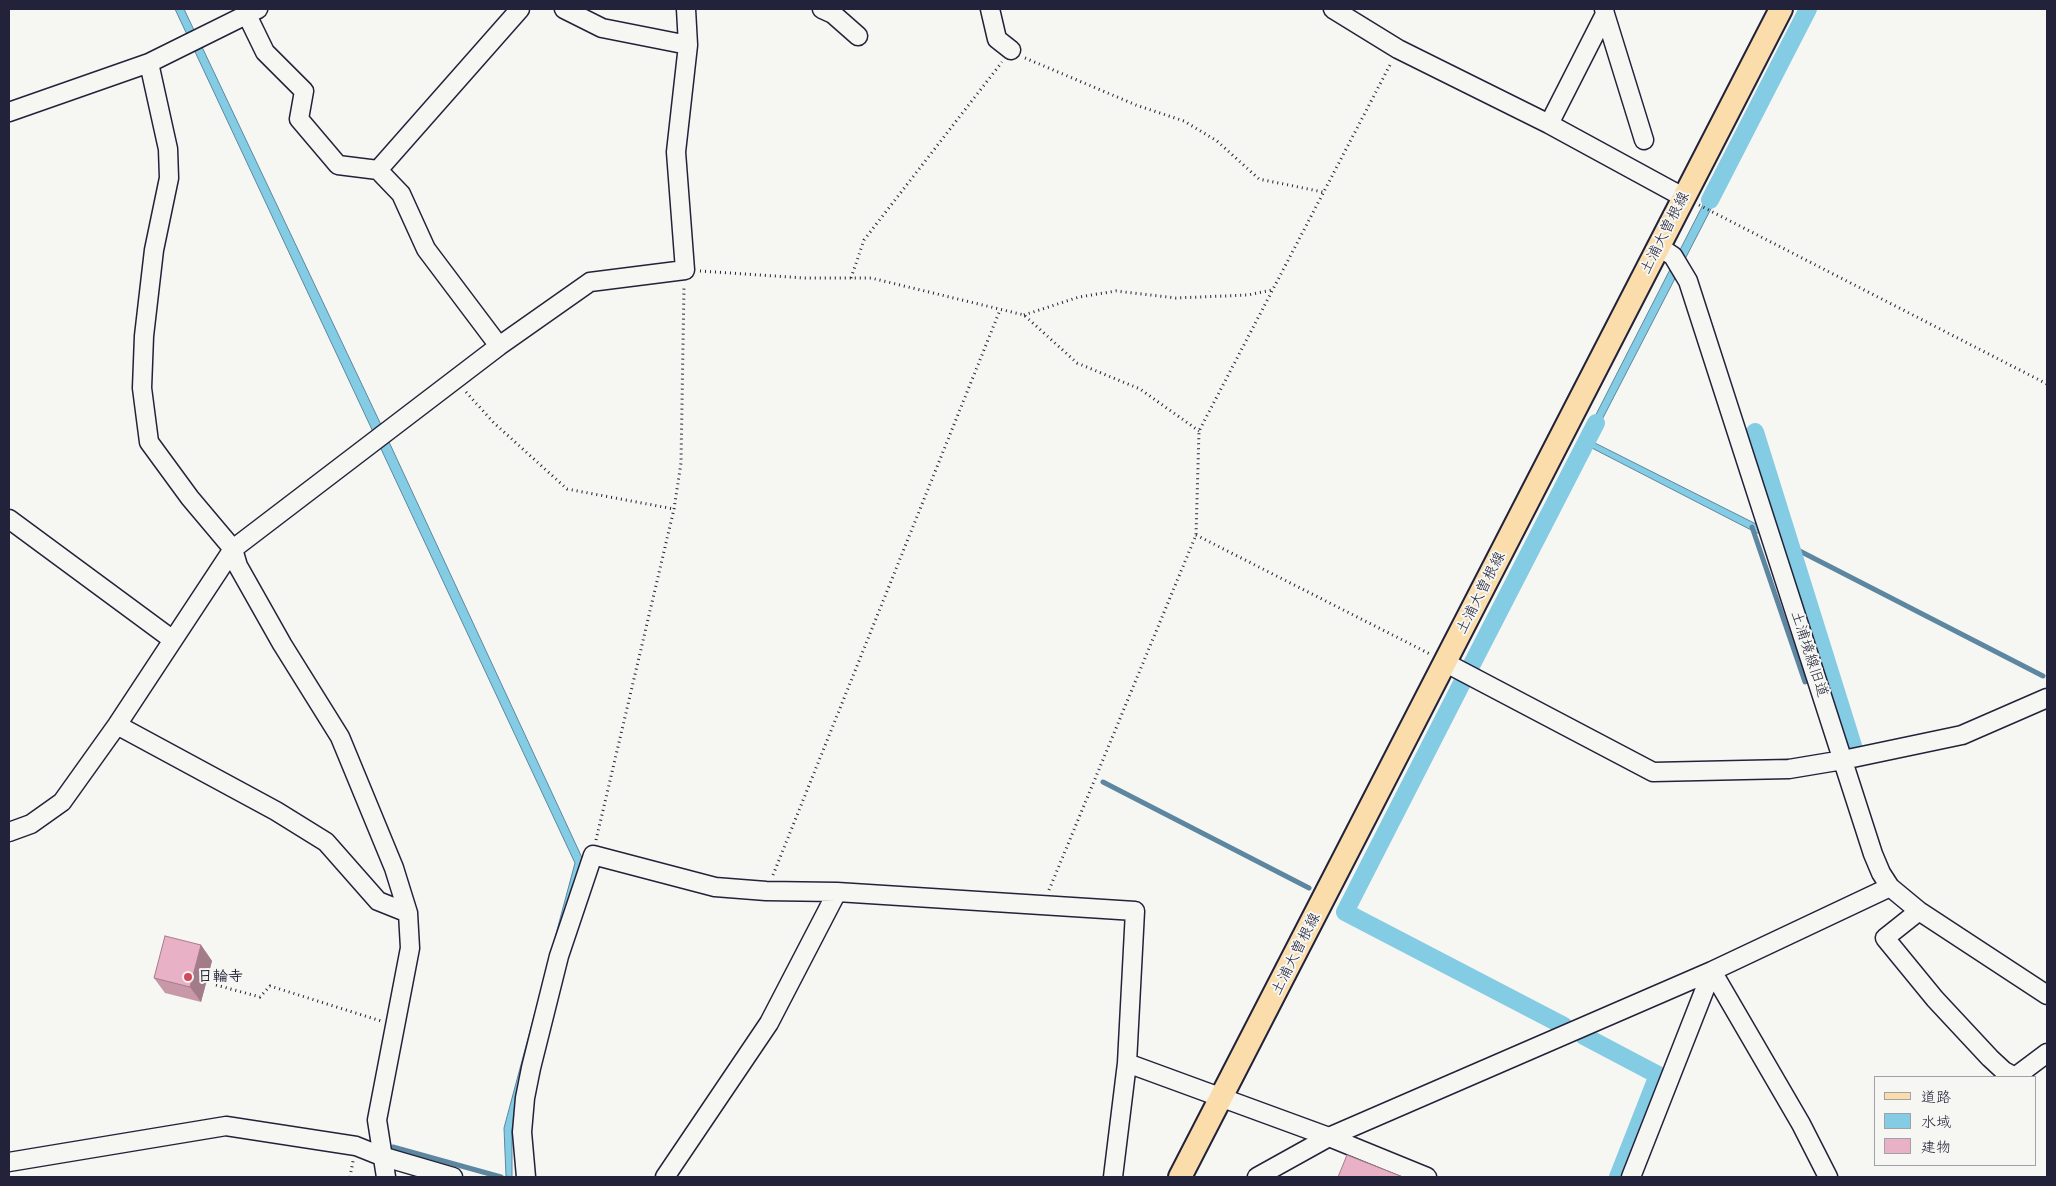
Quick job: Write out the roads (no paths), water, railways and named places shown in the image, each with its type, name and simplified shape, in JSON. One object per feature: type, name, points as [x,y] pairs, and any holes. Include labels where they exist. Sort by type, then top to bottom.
[{"type":"main road","name":"土浦大曽根線","points":[[1180,1177],[1446,663],[1780,9]]},
{"type":"street","points":[[378,170],[520,9]]},
{"type":"street","points":[[564,9],[602,28],[688,45]]},
{"type":"street","points":[[9,832],[31,824],[62,802],[117,725],[233,549],[499,346],[590,282],[685,270],[676,152],[688,45],[686,9]]},
{"type":"street","points":[[822,9],[833,14],[858,36]]},
{"type":"street","points":[[990,9],[997,39],[1011,50]]},
{"type":"street","points":[[1333,9],[1398,49],[1549,124],[1683,197]]},
{"type":"street","points":[[9,112],[149,63],[252,12],[265,52],[304,91],[300,119],[338,166],[378,170],[402,194],[426,249],[499,346]]},
{"type":"street","points":[[1549,124],[1603,16]]},
{"type":"street","points":[[1603,16],[1644,140]]},
{"type":"street","points":[[149,63],[168,149],[169,178],[154,250],[144,336],[142,388],[150,442],[190,498],[233,549],[238,566],[282,644],[340,737],[394,868],[408,913],[410,948],[377,1120],[381,1156],[386,1177]]},
{"type":"street","name":"土浦境線旧道","points":[[1658,246],[1673,256],[1688,281],[1873,854],[1890,887],[1918,911],[2047,995]]},
{"type":"street","points":[[9,519],[173,640]]},
{"type":"street","points":[[1446,663],[1653,772],[1789,769],[1843,760],[1962,735],[2047,698]]},
{"type":"street","points":[[117,725],[276,811],[326,842],[378,901],[408,913]]},
{"type":"street","points":[[526,1177],[522,1132],[525,1098],[531,1068],[559,956],[592,855],[715,887],[766,891],[837,892],[1135,911],[1127,1063],[1113,1177]]},
{"type":"street","points":[[1256,1177],[1329,1138],[1712,971],[1890,887]]},
{"type":"street","points":[[665,1177],[769,1023],[837,892]]},
{"type":"street","points":[[1918,911],[1885,938],[1935,999],[1990,1058],[2004,1071],[2013,1076]]},
{"type":"street","points":[[1631,1177],[1712,971]]},
{"type":"street","points":[[1712,971],[1801,1124],[1828,1177]]},
{"type":"street","points":[[2016,1076],[2047,1053]]},
{"type":"street","points":[[1127,1063],[1329,1138],[1427,1177]]},
{"type":"street","points":[[9,1162],[226,1126],[356,1146],[381,1156],[453,1177]]},
{"type":"water","points":[[175,9],[184,9],[383,429],[584,862],[536,1031],[512,1130],[512,1177],[506,1176],[504,1128],[575,863]]},
{"type":"water","points":[[1707,197],[1715,201],[1591,441],[1754,523],[1783,540],[1793,543],[1794,551],[1783,548],[1760,533],[1588,446],[1583,440]]},
{"type":"waterway","points":[[1710,200],[1808,9]]},
{"type":"waterway","points":[[1471,666],[1596,423]]},
{"type":"waterway","points":[[1755,432],[1853,746]]},
{"type":"waterway","points":[[1752,527],[1805,682]]},
{"type":"waterway","points":[[1788,545],[2043,676]]},
{"type":"waterway","points":[[1464,679],[1345,912],[1564,1026]]},
{"type":"waterway","points":[[1103,782],[1309,888]]},
{"type":"waterway","points":[[1584,1036],[1658,1075],[1618,1177]]},
{"type":"waterway","points":[[393,1147],[501,1177]]},
{"type":"place","name":"日輪寺","points":[[188,977]]}]
